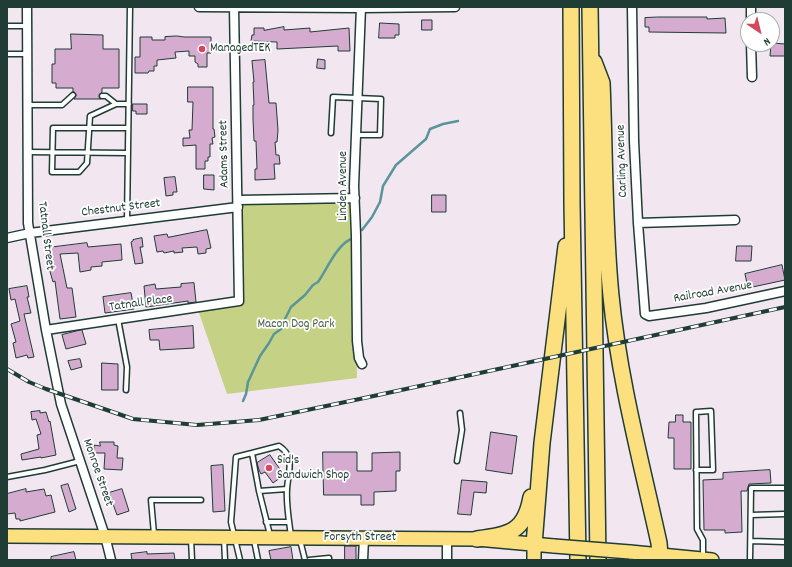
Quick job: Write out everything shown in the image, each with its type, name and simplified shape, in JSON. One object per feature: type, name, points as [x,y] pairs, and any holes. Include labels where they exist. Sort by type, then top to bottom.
[{"type":"highway","points":[[571,7],[572,203],[578,560]]},
{"type":"highway","points":[[590,7],[598,560]]},
{"type":"highway","points":[[591,53],[602,83],[609,271],[616,337],[627,399],[659,543],[660,557]]},
{"type":"highway","points":[[534,553],[542,443],[562,267],[572,203]]},
{"type":"highway","points":[[477,539],[510,532],[520,525],[525,519],[530,505],[542,443]]},
{"type":"main road","name":"Forsyth Street","points":[[7,536],[477,539],[534,553],[554,546],[630,552],[660,557],[695,559]]},
{"type":"street","name":"Tatnall Street","points":[[27,7],[28,223],[46,330],[59,394]]},
{"type":"street","points":[[199,7],[454,7]]},
{"type":"street","name":"Adams Street","points":[[234,7],[239,301]]},
{"type":"street","name":"Carling Avenue","points":[[632,7],[634,141],[638,223],[646,314]]},
{"type":"street","name":"Linden Avenue","points":[[361,8],[354,198],[356,235],[357,341],[359,358],[362,364]]},
{"type":"street","points":[[751,52],[752,77]]},
{"type":"street","name":"Chestnut Street","points":[[7,238],[30,233],[127,221],[238,203],[354,198]]},
{"type":"street","points":[[638,223],[735,220]]},
{"type":"street","name":"Railroad Avenue","points":[[646,314],[649,316],[706,308],[785,291]]},
{"type":"street","name":"Tatnall Place","points":[[46,330],[239,301]]},
{"type":"street","name":"Monroe Street","points":[[59,394],[67,424],[105,536],[111,560]]},
{"type":"street","points":[[363,560],[364,538]]},
{"type":"street","points":[[447,539],[447,560]]},
{"type":"lane","points":[[127,221],[130,7]]},
{"type":"lane","points":[[7,26],[27,26]]},
{"type":"lane","points":[[7,54],[27,54]]},
{"type":"lane","points":[[27,105],[62,105],[73,95]]},
{"type":"lane","points":[[102,96],[106,96],[116,104]]},
{"type":"lane","points":[[332,133],[333,97],[382,99],[380,135],[356,134]]},
{"type":"lane","points":[[128,128],[88,128],[52,128],[52,172],[79,172],[87,163],[88,128],[90,116],[116,104],[129,104]]},
{"type":"lane","points":[[27,152],[128,153]]},
{"type":"lane","points":[[118,319],[127,367],[126,390]]},
{"type":"lane","points":[[695,559],[703,540],[697,529],[696,470],[696,412],[711,412],[713,470],[696,470]]},
{"type":"lane","points":[[457,461],[462,430],[460,413]]},
{"type":"lane","points":[[225,560],[231,522],[236,457],[279,446],[285,450],[290,467],[287,489],[289,522],[305,560]]},
{"type":"lane","points":[[252,453],[259,491],[271,538]]},
{"type":"lane","points":[[7,477],[45,470],[80,461]]},
{"type":"lane","points":[[750,560],[751,488],[785,488]]},
{"type":"lane","points":[[259,491],[287,489]]},
{"type":"lane","points":[[155,537],[152,500],[201,500]]},
{"type":"lane","points":[[751,515],[785,514]]},
{"type":"lane","points":[[266,522],[289,522]]},
{"type":"lane","points":[[191,537],[192,560]]},
{"type":"lane","points":[[229,537],[240,560]]},
{"type":"lane","points":[[254,537],[258,560]]},
{"type":"lane","points":[[751,541],[785,542]]},
{"type":"lane","points":[[309,560],[329,558],[329,560]]},
{"type":"green space","name":"Macon Dog Park","points":[[354,198],[357,378],[227,394],[197,307],[240,301],[237,200]]},
{"type":"building","points":[[707,17],[707,19],[725,18],[726,33],[649,32],[649,27],[645,27],[645,18]]},
{"type":"building","points":[[422,20],[432,20],[432,30],[422,30]]},
{"type":"building","points":[[380,23],[399,24],[399,35],[395,35],[395,38],[379,38]]},
{"type":"building","points":[[284,27],[284,30],[310,28],[310,32],[349,28],[350,51],[338,51],[338,46],[277,49],[277,42],[251,41],[252,35],[254,35],[254,28],[264,28],[264,30]]},
{"type":"building","points":[[71,34],[103,35],[103,49],[119,49],[119,88],[102,88],[102,92],[99,96],[101,99],[74,99],[76,95],[73,92],[73,88],[56,88],[56,83],[52,83],[52,64],[55,64],[55,49],[71,49]]},
{"type":"building","points":[[140,37],[152,37],[152,40],[165,40],[165,37],[211,37],[211,53],[207,53],[207,67],[198,67],[198,64],[195,62],[195,56],[189,56],[189,51],[175,52],[176,58],[157,60],[157,66],[154,66],[154,71],[149,71],[148,73],[135,73],[135,57],[140,57]]},
{"type":"building","points":[[780,44],[785,44],[785,56],[770,56],[770,52],[780,52]]},
{"type":"building","points":[[318,59],[325,60],[325,69],[317,68]]},
{"type":"building","points":[[265,60],[269,103],[276,103],[278,130],[277,142],[275,142],[276,155],[279,155],[280,164],[274,164],[275,179],[255,180],[255,169],[257,169],[256,141],[254,141],[254,82],[252,61]]},
{"type":"building","points":[[188,87],[213,87],[213,129],[215,137],[212,138],[213,144],[210,144],[210,157],[208,157],[208,161],[205,161],[205,169],[196,169],[196,145],[183,146],[183,138],[190,138],[189,130],[192,130],[193,102],[188,102]]},
{"type":"building","points":[[133,104],[147,104],[147,114],[136,114],[136,111],[133,111]]},
{"type":"building","points":[[204,175],[214,175],[214,190],[204,189]]},
{"type":"building","points":[[175,177],[177,192],[173,192],[173,195],[166,196],[164,178]]},
{"type":"building","points":[[432,195],[446,195],[446,212],[432,212]]},
{"type":"building","points":[[207,230],[211,248],[206,249],[206,253],[198,254],[197,247],[182,248],[183,252],[157,252],[154,236],[167,234],[168,237]]},
{"type":"building","points":[[142,238],[143,247],[140,247],[143,263],[135,264],[131,242]]},
{"type":"building","points":[[87,243],[88,247],[121,244],[122,260],[102,262],[102,266],[91,267],[91,270],[80,272],[78,253],[60,254],[67,288],[72,288],[76,317],[60,319],[55,281],[53,282],[49,268],[47,248]]},
{"type":"building","points":[[737,246],[752,246],[751,261],[736,261]]},
{"type":"building","points":[[782,265],[785,280],[748,288],[745,274]]},
{"type":"building","points":[[194,283],[196,302],[188,303],[188,301],[146,307],[144,286],[155,284],[156,289],[181,287],[181,284]]},
{"type":"building","points":[[27,286],[29,297],[27,297],[31,313],[24,314],[34,357],[28,358],[27,355],[16,358],[13,343],[16,342],[11,324],[20,321],[15,299],[11,300],[9,289]]},
{"type":"building","points":[[131,293],[134,309],[105,313],[103,297]]},
{"type":"building","points":[[193,326],[194,348],[160,350],[159,340],[150,340],[149,330]]},
{"type":"building","points":[[82,330],[86,344],[66,349],[62,335]]},
{"type":"building","points":[[80,359],[82,367],[71,370],[68,361]]},
{"type":"building","points":[[102,363],[118,364],[118,390],[102,390]]},
{"type":"building","points":[[40,411],[40,413],[46,412],[49,422],[50,421],[56,455],[22,460],[21,454],[39,449],[37,435],[41,434],[36,419],[32,420],[31,412]]},
{"type":"building","points":[[676,415],[683,415],[683,422],[691,422],[691,469],[674,469],[674,438],[668,438],[669,422],[675,422]]},
{"type":"building","points":[[491,432],[517,436],[512,474],[486,470]]},
{"type":"building","points":[[100,442],[114,442],[114,445],[118,446],[117,458],[123,458],[122,470],[104,469],[105,453],[94,453],[94,445],[100,446]]},
{"type":"building","points":[[323,452],[357,452],[357,471],[372,471],[372,453],[400,452],[400,471],[396,471],[396,491],[374,492],[374,505],[361,505],[361,495],[324,495]]},
{"type":"building","name":"Sid's Sandwich Shop","points":[[270,455],[284,475],[273,483],[265,472],[261,474],[257,463]]},
{"type":"building","points":[[223,465],[225,511],[213,512],[211,466]]},
{"type":"building","points":[[770,470],[771,483],[749,484],[747,491],[741,491],[742,532],[725,533],[725,530],[704,530],[703,480],[723,479],[723,473]]},
{"type":"building","points":[[462,480],[487,482],[486,493],[474,492],[471,515],[458,514]]},
{"type":"building","points":[[68,484],[76,509],[69,512],[61,486]]},
{"type":"building","points":[[26,489],[26,492],[44,489],[46,496],[51,495],[55,512],[20,521],[20,519],[16,519],[15,513],[7,514],[7,494]]},
{"type":"building","points":[[122,489],[129,511],[117,515],[109,493]]},
{"type":"building","points":[[345,546],[356,546],[356,560],[345,560]]},
{"type":"building","points":[[291,547],[293,560],[271,560],[269,551]]},
{"type":"building","points":[[74,552],[76,560],[51,560],[51,557]]},
{"type":"building","points":[[147,552],[147,554],[174,553],[175,560],[132,560],[131,554]]},
{"type":"waterway","points":[[362,230],[372,217],[380,202],[383,186],[396,165],[426,139],[430,129],[443,124],[458,121]]},
{"type":"waterway","points":[[243,401],[248,382],[260,356],[274,334],[283,326],[291,307],[318,282],[341,246],[351,239]]},
{"type":"railway","points":[[7,369],[29,382],[46,389],[133,419],[197,425],[259,420],[785,307]]},
{"type":"place","name":"ManagedTEK","points":[[202,49]]},
{"type":"place","name":"Sid's Sandwich Shop","points":[[269,468]]}]
